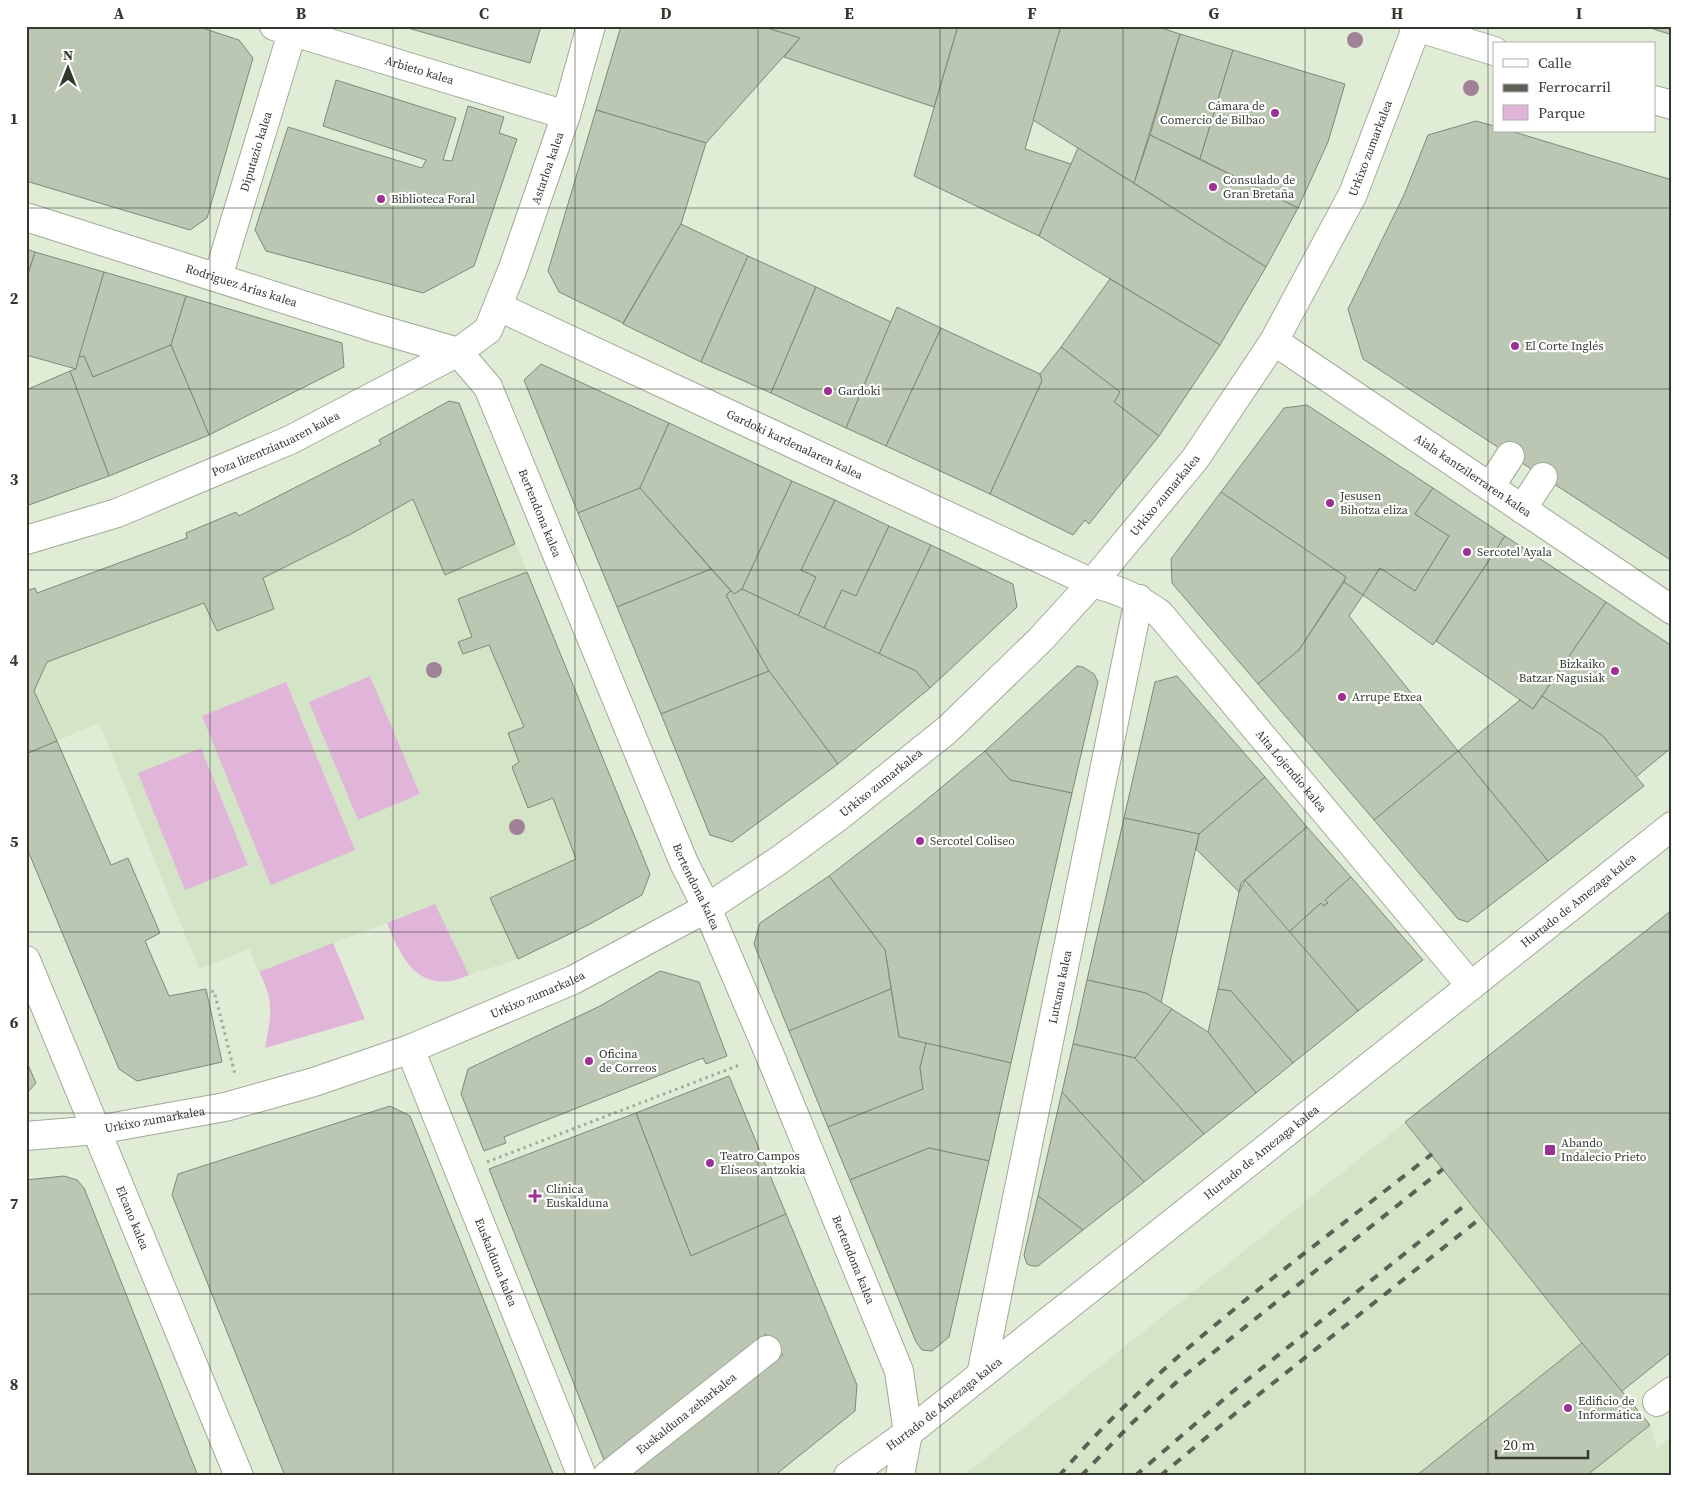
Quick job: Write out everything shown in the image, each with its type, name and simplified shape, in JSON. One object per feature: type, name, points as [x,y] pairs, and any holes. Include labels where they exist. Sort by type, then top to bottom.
[{"type":"street","name":"Astarloa kalea","points":[[498,307],[566,115],[591,26]]},
{"type":"street","points":[[1416,27],[1493,51]]},
{"type":"street","name":"Urkixo zumarkalea","points":[[26,1136],[97,1130],[226,1107],[314,1082],[410,1049],[573,980],[707,908],[778,861],[838,817],[948,730],[1040,640],[1092,583],[1195,459],[1274,341],[1353,194],[1416,27]]},
{"type":"street","name":"Arbieto kalea","points":[[287,28],[566,115]]},
{"type":"street","name":"Diputazio kalea","points":[[218,277],[287,28]]},
{"type":"street","points":[[1656,101],[1672,105]]},
{"type":"street","name":"Rodriguez Arias kalea","points":[[26,217],[375,328],[458,352]]},
{"type":"street","name":"Poza lizentziatuaren kalea","points":[[26,540],[116,513],[290,440],[458,352],[488,330],[498,307]]},
{"type":"street","name":"Gardoki kardenalaren kalea","points":[[498,307],[1092,583]]},
{"type":"street","name":"Aiala kantzilerraren kalea","points":[[1274,341],[1672,610]]},
{"type":"street","name":"Bertendona kalea","points":[[458,352],[488,387],[684,863],[707,908],[769,1054],[899,1371],[908,1433],[900,1476]]},
{"type":"street","points":[[1490,486],[1510,456]]},
{"type":"street","points":[[1522,509],[1543,477]]},
{"type":"street","name":"Aita Lojendio kalea","points":[[1092,583],[1114,588],[1139,598],[1160,614],[1471,986]]},
{"type":"street","name":"Lutxana kalea","points":[[980,1375],[1139,598]]},
{"type":"street","name":"Hurtado de Amezaga kalea","points":[[848,1476],[908,1433],[1672,826]]},
{"type":"street","name":"Elcano kalea","points":[[26,960],[240,1476]]},
{"type":"street","name":"Euskalduna kalea","points":[[410,1049],[582,1476]]},
{"type":"street","name":"Euskalduna zeharkalea","points":[[607,1476],[767,1350]]},
{"type":"path","points":[[205,993],[214,991],[236,1076]]},
{"type":"path","points":[[460,1172],[769,1054]]},
{"type":"shaded area","points":[[449,401],[459,403],[650,874],[642,895],[590,924],[518,959],[469,975],[435,904],[259,972],[249,949],[199,969],[99,723],[26,754],[26,591],[35,588],[37,593],[186,538],[186,533],[236,512],[239,516],[381,444],[379,440]]},
{"type":"shaded area","points":[[1405,1122],[1582,1343],[1416,1476],[963,1476]]},
{"type":"shaded area","points":[[1650,1425],[1657,1448],[1672,1436],[1672,1476],[1586,1476]]},
{"type":"green space","points":[[370,676],[420,794],[358,820],[309,702]]},
{"type":"green space","points":[[286,682],[355,850],[271,885],[202,716]]},
{"type":"green space","points":[[201,748],[248,865],[185,890],[138,773]]},
{"type":"green space","points":[[435,904],[469,975],[452,980],[438,981],[426,978],[407,963],[393,938],[387,923]]},
{"type":"green space","points":[[333,943],[365,1019],[265,1048],[270,1018],[270,1000],[259,972]]},
{"type":"building","points":[[26,26],[196,26],[239,40],[253,58],[207,218],[190,230],[26,181]]},
{"type":"building","points":[[401,26],[541,26],[530,63]]},
{"type":"building","points":[[621,26],[761,26],[800,38],[706,143],[596,110]]},
{"type":"building","points":[[761,26],[958,26],[934,107],[784,57],[800,38]]},
{"type":"building","points":[[958,26],[1061,26],[1025,149],[1071,164],[1039,236],[914,176]]},
{"type":"building","points":[[1061,26],[1155,26],[1180,34],[1134,183],[1033,120]]},
{"type":"building","points":[[1644,26],[1672,26],[1672,35]]},
{"type":"building","points":[[1180,34],[1233,50],[1200,159],[1150,135]]},
{"type":"building","name":"Cámara de Comercio de Bilbao","points":[[1233,50],[1345,84],[1328,142],[1298,208],[1200,159]]},
{"type":"building","name":"Biblioteca Foral","points":[[336,80],[456,118],[443,160],[452,161],[468,106],[504,117],[499,133],[517,139],[474,266],[423,293],[266,251],[255,230],[288,127],[422,168],[426,160],[323,126]]},
{"type":"building","points":[[596,110],[706,143],[681,224],[623,323],[559,292],[548,271]]},
{"type":"building","name":"El Corte Inglés","points":[[1476,121],[1493,126],[1493,132],[1514,132],[1672,180],[1672,561],[1363,359],[1348,309],[1404,195],[1428,135]]},
{"type":"building","points":[[1150,135],[1298,208],[1266,267],[1134,183]]},
{"type":"building","points":[[1078,148],[1266,267],[1220,345],[1039,236]]},
{"type":"building","points":[[681,224],[748,256],[701,362],[623,324]]},
{"type":"building","points":[[26,249],[35,252],[26,281]]},
{"type":"building","points":[[35,252],[104,272],[76,369],[26,355],[26,281]]},
{"type":"building","points":[[748,256],[816,287],[771,393],[701,362]]},
{"type":"building","points":[[104,272],[186,296],[171,345],[93,377],[84,356],[79,357]]},
{"type":"building","points":[[1110,279],[1220,345],[1159,436],[1114,402],[1120,392],[1061,347]]},
{"type":"building","points":[[816,287],[891,322],[846,428],[771,393]]},
{"type":"building","points":[[186,296],[342,343],[344,367],[209,435],[171,345]]},
{"type":"building","points":[[897,307],[941,328],[886,446],[846,428]]},
{"type":"building","points":[[941,328],[1040,374],[1042,381],[990,494],[886,446]]},
{"type":"building","points":[[171,345],[209,435],[109,476],[70,371],[76,369],[79,357],[84,356],[93,377]]},
{"type":"building","points":[[1061,347],[1120,392],[1114,402],[1159,436],[1089,524],[1085,520],[1073,535],[990,494],[1042,381],[1040,374]]},
{"type":"building","points":[[541,364],[669,423],[640,488],[578,513],[524,380]]},
{"type":"building","points":[[70,371],[109,476],[26,506],[26,390]]},
{"type":"building","points":[[449,401],[459,403],[515,544],[445,575],[413,499],[351,534],[263,578],[274,609],[217,631],[204,603],[47,662],[34,691],[57,741],[26,754],[26,591],[35,588],[37,593],[187,538],[186,533],[236,512],[239,516],[381,444],[379,440]]},
{"type":"building","name":"Jesusen Bihotza eliza","points":[[1307,405],[1433,488],[1415,514],[1449,536],[1415,591],[1380,568],[1363,595],[1344,582],[1346,577],[1221,492],[1284,408]]},
{"type":"building","points":[[669,423],[792,481],[742,589],[734,594],[640,488]]},
{"type":"building","points":[[792,481],[835,500],[801,570],[816,577],[798,616],[742,589]]},
{"type":"building","points":[[640,488],[711,569],[617,607],[578,513]]},
{"type":"building","name":"Sercotel Ayala","points":[[1433,488],[1505,536],[1433,645],[1363,595],[1380,568],[1415,591],[1449,536],[1415,514]]},
{"type":"building","points":[[1221,492],[1346,577],[1299,650],[1258,684],[1172,583],[1171,559]]},
{"type":"building","points":[[835,500],[889,526],[856,596],[842,590],[824,628],[798,616],[816,577],[801,570]]},
{"type":"building","points":[[889,526],[931,545],[879,654],[824,628],[842,590],[856,596]]},
{"type":"building","points":[[1505,536],[1606,602],[1533,709],[1436,641]]},
{"type":"building","points":[[931,545],[1013,584],[1017,607],[930,688],[916,671],[879,654]]},
{"type":"building","points":[[711,569],[731,591],[726,595],[769,671],[661,714],[617,607]]},
{"type":"building","points":[[527,572],[650,874],[642,895],[590,924],[518,959],[490,898],[576,859],[553,798],[528,808],[512,767],[519,762],[508,733],[524,727],[489,645],[463,654],[458,642],[472,637],[458,599]]},
{"type":"building","name":"Arrupe Etxea","points":[[1344,582],[1363,595],[1349,616],[1458,751],[1374,820],[1258,684],[1299,650]]},
{"type":"building","points":[[742,589],[916,671],[930,688],[838,764],[769,671],[726,595],[731,591],[734,594]]},
{"type":"building","name":"Bizkaiko Batzar Nagusiak","points":[[1606,602],[1672,646],[1672,747],[1636,777],[1603,736],[1542,696]]},
{"type":"building","points":[[1077,666],[1083,667],[1094,674],[1098,682],[1072,793],[1010,780],[985,751]]},
{"type":"building","points":[[769,671],[838,764],[732,842],[710,835],[661,714]]},
{"type":"building","points":[[1177,676],[1265,777],[1199,834],[1124,818],[1155,682]]},
{"type":"building","points":[[1542,696],[1603,736],[1644,786],[1548,861],[1458,751],[1520,700],[1533,709]]},
{"type":"building","points":[[57,741],[111,865],[128,858],[160,933],[145,941],[169,996],[206,989],[222,1062],[137,1081],[119,1069],[26,846],[26,754]]},
{"type":"building","points":[[985,751],[1010,780],[1072,793],[1011,1063],[899,1037],[885,950],[829,876],[913,811]]},
{"type":"building","points":[[1458,751],[1548,861],[1468,922],[1458,919],[1374,820]]},
{"type":"building","points":[[1265,777],[1307,827],[1241,883],[1239,892],[1196,849],[1199,834]]},
{"type":"building","points":[[1124,818],[1199,834],[1161,1003],[1146,993],[1087,980]]},
{"type":"building","points":[[1307,827],[1351,877],[1325,900],[1328,903],[1323,906],[1321,903],[1289,932],[1245,880]]},
{"type":"building","points":[[829,876],[885,950],[891,989],[789,1031],[754,944],[760,923]]},
{"type":"building","points":[[1351,877],[1423,960],[1358,1011],[1289,932],[1321,903],[1323,906],[1328,903],[1325,900]]},
{"type":"building","points":[[1245,880],[1358,1011],[1293,1063],[1231,991],[1218,989],[1239,892]]},
{"type":"building","name":"Abando Indalecio Prieto","points":[[1672,910],[1672,1351],[1621,1392],[1405,1122]]},
{"type":"building","name":"Oficina de Correos","points":[[660,971],[699,982],[727,1056],[706,1064],[703,1058],[504,1137],[506,1143],[484,1151],[461,1094],[468,1069],[600,1006]]},
{"type":"building","points":[[1087,980],[1146,993],[1172,1009],[1135,1058],[1073,1044]]},
{"type":"building","points":[[891,989],[899,1037],[926,1043],[920,1068],[923,1089],[828,1127],[789,1031]]},
{"type":"building","points":[[1218,989],[1231,991],[1293,1063],[1256,1093],[1208,1032]]},
{"type":"building","points":[[1172,1009],[1208,1032],[1256,1093],[1204,1134],[1135,1058]]},
{"type":"building","points":[[926,1043],[1011,1063],[989,1161],[929,1148],[850,1180],[828,1127],[923,1089],[920,1068]]},
{"type":"building","points":[[1073,1044],[1135,1058],[1204,1134],[1144,1182],[1062,1092]]},
{"type":"building","points":[[26,1060],[36,1083],[26,1094]]},
{"type":"building","name":"Teatro Campos Elíseos antzokia","points":[[729,1076],[786,1214],[691,1256],[636,1113]]},
{"type":"building","points":[[1062,1092],[1144,1182],[1083,1230],[1038,1196]]},
{"type":"building","points":[[390,1106],[410,1116],[554,1476],[285,1476],[172,1195],[178,1174]]},
{"type":"building","points":[[636,1113],[691,1256],[786,1214],[857,1385],[855,1411],[774,1476],[630,1476],[783,1355],[766,1334],[604,1460],[489,1169]]},
{"type":"building","points":[[929,1148],[989,1161],[949,1337],[932,1351],[922,1350],[916,1342],[850,1180]]},
{"type":"building","points":[[64,1176],[77,1180],[84,1188],[198,1476],[26,1476],[26,1180]]},
{"type":"building","points":[[1038,1196],[1083,1230],[1038,1266],[1032,1266],[1027,1264],[1024,1255]]},
{"type":"building","name":"Edificio de Informática","points":[[1582,1343],[1650,1425],[1586,1476],[1416,1476]]},
{"type":"railway","points":[[1059,1476],[1100,1431],[1190,1347],[1237,1307],[1432,1154]]},
{"type":"railway","points":[[1081,1476],[1131,1424],[1180,1379],[1443,1169]]},
{"type":"railway","points":[[1135,1476],[1231,1393],[1469,1202]]},
{"type":"railway","points":[[1160,1476],[1243,1407],[1482,1217]]},
{"type":"place","name":"Cámara de Comercio de Bilbao","points":[[1275,113]]},
{"type":"place","name":"Consulado de Gran Bretaña","points":[[1213,187]]},
{"type":"place","name":"Biblioteca Foral","points":[[381,199]]},
{"type":"place","name":"El Corte Inglés","points":[[1515,346]]},
{"type":"place","name":"Gardoki","points":[[828,391]]},
{"type":"place","name":"Jesusen Bihotza eliza","points":[[1330,503]]},
{"type":"place","name":"Sercotel Ayala","points":[[1467,552]]},
{"type":"place","name":"Bizkaiko Batzar Nagusiak","points":[[1615,671]]},
{"type":"place","name":"Arrupe Etxea","points":[[1342,697]]},
{"type":"place","name":"Sercotel Coliseo","points":[[920,841]]},
{"type":"place","name":"Oficina de Correos","points":[[589,1061]]},
{"type":"place","name":"Abando Indalecio Prieto","points":[[1550,1150]]},
{"type":"place","name":"Teatro Campos Elíseos antzokia","points":[[710,1163]]},
{"type":"place","name":"Clínica Euskalduna","points":[[535,1196]]},
{"type":"place","name":"Edificio de Informática","points":[[1568,1408]]}]
